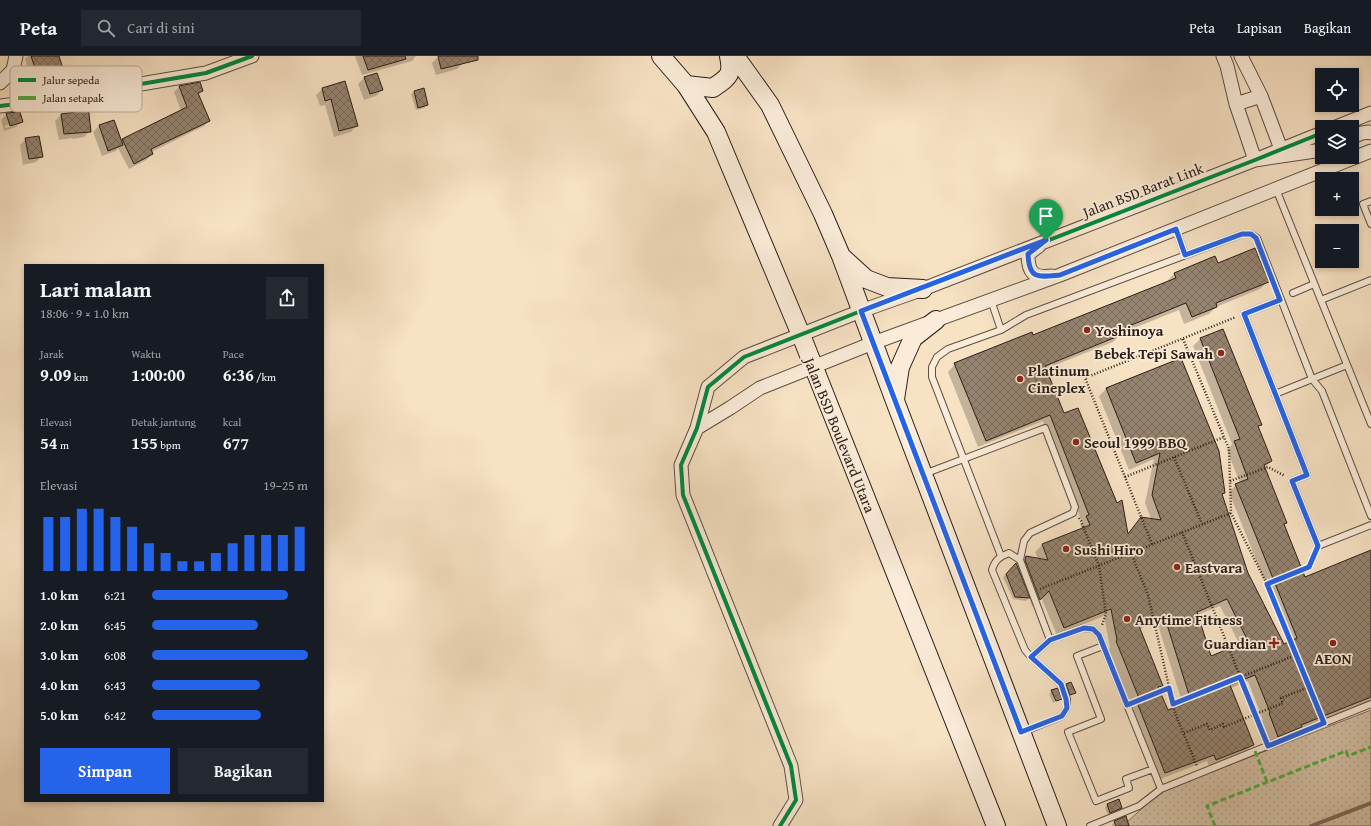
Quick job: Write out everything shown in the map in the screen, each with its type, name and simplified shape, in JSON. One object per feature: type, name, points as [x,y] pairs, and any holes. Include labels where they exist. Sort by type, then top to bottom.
[{"type":"main road","name":"Jalan BSD Boulevard Utara","points":[[661,56],[686,86],[716,132],[801,335],[996,826]]},
{"type":"main road","points":[[686,86],[713,88],[726,78],[732,68],[729,56]]},
{"type":"main road","points":[[735,56],[770,105],[823,214],[841,256],[1057,826]]},
{"type":"main road","points":[[841,256],[866,279],[887,287],[922,288]]},
{"type":"main road","points":[[895,401],[900,366],[913,338],[936,320]]},
{"type":"street","points":[[14,66],[16,56]]},
{"type":"street","points":[[142,84],[206,73],[252,56]]},
{"type":"street","points":[[1223,56],[1227,66],[1236,104],[1255,160],[1315,151]]},
{"type":"street","points":[[1241,56],[1261,96],[1281,149]]},
{"type":"street","points":[[0,83],[10,73]]},
{"type":"street","points":[[1236,104],[1261,96]]},
{"type":"street","points":[[0,106],[10,105]]},
{"type":"street","points":[[1354,120],[1371,113]]},
{"type":"street","points":[[1359,134],[1371,133]]},
{"type":"street","name":"Jalan BSD Barat Link","points":[[780,826],[796,800],[791,766],[683,495],[681,465],[697,428],[708,386],[744,357],[1315,136]]},
{"type":"street","points":[[697,428],[760,388],[873,343],[1060,275],[1371,151]]},
{"type":"street","points":[[1046,240],[1028,254],[1028,266],[1031,272],[1040,277],[1060,275]]},
{"type":"lane","points":[[1276,189],[1371,424]]},
{"type":"lane","points":[[1371,201],[1363,204],[1371,224]]},
{"type":"lane","points":[[1176,229],[1185,255]]},
{"type":"lane","points":[[1001,556],[932,377],[932,367],[937,357],[948,349],[1001,330],[1026,315],[1242,234],[1251,234],[1256,238],[1312,379],[1322,390],[1371,516]]},
{"type":"lane","points":[[1321,300],[1371,280]]},
{"type":"lane","points":[[1293,293],[1314,284]]},
{"type":"lane","points":[[991,300],[1001,330]]},
{"type":"lane","points":[[1280,300],[1244,314],[1307,475],[1292,481],[1318,546],[1371,525]]},
{"type":"lane","points":[[1275,394],[1347,365]]},
{"type":"lane","points":[[923,474],[1045,428],[1075,507],[1073,513],[1030,532],[1024,541],[1020,560],[1050,640]]},
{"type":"lane","points":[[1020,560],[1009,553],[1001,556],[995,562],[992,570],[1025,650],[1061,684],[1066,699],[1067,708],[1062,716],[1021,732]]},
{"type":"lane","points":[[1031,657],[1050,640],[1084,628],[1093,629],[1099,635],[1161,789]]},
{"type":"lane","points":[[1103,646],[1076,656],[1101,719],[1068,732],[1096,801],[1129,788],[1126,779],[1152,769]]},
{"type":"lane","points":[[1090,826],[1139,806],[1161,789],[1371,704]]},
{"type":"path","points":[[1152,544],[1085,378],[1244,314]]},
{"type":"path","points":[[1183,339],[1229,449],[1231,513],[1267,584],[1324,723]]},
{"type":"path","points":[[1125,477],[1224,437]]},
{"type":"path","points":[[1174,457],[1202,524]]},
{"type":"path","points":[[1230,482],[1268,467],[1292,481]]},
{"type":"path","points":[[1073,513],[1082,521],[1099,566],[1106,614],[1099,635]]},
{"type":"path","points":[[1032,592],[1231,513]]},
{"type":"path","points":[[1182,532],[1268,746]]},
{"type":"path","points":[[1267,584],[1309,567],[1318,546]]},
{"type":"path","points":[[1131,553],[1148,595],[1173,704],[1200,773]]},
{"type":"path","points":[[1173,704],[1296,655]]},
{"type":"path","points":[[1184,734],[1207,724],[1210,730],[1223,724],[1224,727],[1283,703],[1281,698],[1309,686]]},
{"type":"path","points":[[1127,705],[1169,688]]},
{"type":"shaded area","points":[[1371,710],[1371,826],[1121,826],[1160,792]]},
{"type":"building","points":[[31,56],[59,56],[62,66],[34,66]]},
{"type":"building","points":[[363,56],[405,56],[406,59],[368,70]]},
{"type":"building","points":[[438,56],[478,56],[478,60],[441,69]]},
{"type":"building","points":[[377,73],[383,90],[370,94],[364,77]]},
{"type":"building","points":[[345,81],[358,126],[339,131],[331,99],[325,101],[322,88]]},
{"type":"building","points":[[200,82],[203,91],[198,93],[210,121],[151,149],[153,154],[134,164],[122,139],[187,107],[179,86]]},
{"type":"building","points":[[424,88],[428,105],[418,108],[414,91]]},
{"type":"building","points":[[20,112],[23,122],[10,126],[6,113]]},
{"type":"building","points":[[89,112],[91,132],[64,134],[61,114]]},
{"type":"building","points":[[114,120],[123,145],[108,151],[99,125]]},
{"type":"building","points":[[39,136],[43,157],[29,159],[25,138]]},
{"type":"building","points":[[1255,248],[1269,282],[1216,303],[1217,307],[1192,317],[1186,303],[1119,330],[1121,335],[1045,366],[1064,413],[1078,408],[1117,503],[1122,500],[1128,534],[1141,517],[1161,520],[1152,495],[1160,453],[1136,463],[1106,388],[1181,358],[1219,451],[1225,493],[1222,494],[1248,573],[1284,644],[1297,638],[1235,484],[1248,479],[1234,441],[1240,439],[1200,338],[1223,329],[1262,425],[1258,426],[1272,461],[1264,465],[1287,523],[1284,524],[1305,577],[1371,550],[1371,697],[1301,725],[1302,727],[1278,737],[1255,675],[1230,685],[1254,745],[1216,760],[1214,755],[1165,773],[1138,705],[1141,703],[1116,641],[1111,609],[1064,628],[1049,591],[1040,600],[1025,560],[1026,556],[1048,560],[1042,544],[1090,525],[1086,516],[1089,515],[1050,415],[986,441],[954,363],[1032,332],[1033,335],[1176,278],[1174,273],[1215,256],[1218,263]],"holes":[[[1227,599],[1248,641],[1211,656],[1197,612]],[[1164,615],[1191,701],[1168,710],[1158,687],[1163,686],[1139,626]]]},
{"type":"building","points":[[1016,563],[1030,598],[1015,597],[1006,574]]},
{"type":"building","points":[[1071,682],[1076,693],[1070,695],[1066,684]]},
{"type":"building","points":[[1058,688],[1062,699],[1056,701],[1051,690]]},
{"type":"building","points":[[1119,799],[1122,808],[1110,813],[1107,804]]},
{"type":"building","points":[[1126,816],[1129,826],[1116,826],[1114,821]]},
{"type":"waterway","points":[[1311,826],[1371,803]]},
{"type":"marked path","points":[[1215,826],[1207,806],[1346,751],[1348,756],[1371,747]]},
{"type":"marked path","points":[[1255,751],[1267,782]]},
{"type":"cycle path","points":[[142,84],[206,73],[252,56]]},
{"type":"cycle path","points":[[0,106],[10,105]]},
{"type":"cycle path","points":[[780,826],[796,800],[791,766],[683,495],[681,465],[697,428],[708,387],[744,357],[861,311],[923,289],[1315,136]]},
{"type":"place","name":"Yoshinoya","points":[[1087,330]]},
{"type":"place","name":"Bebek Tepi Sawah","points":[[1221,353]]},
{"type":"place","name":"Platinum Cineplex","points":[[1020,379]]},
{"type":"place","name":"Seoul 1999 BBQ","points":[[1076,442]]},
{"type":"place","name":"Sushi Hiro","points":[[1066,549]]},
{"type":"place","name":"Eastvara","points":[[1177,567]]},
{"type":"place","name":"Anytime Fitness","points":[[1127,619]]},
{"type":"place","name":"Guardian","points":[[1274,643]]},
{"type":"place","name":"AEON","points":[[1333,643]]},
{"type":"route","points":[[1176,229],[1185,255],[1242,234],[1251,234],[1256,238],[1280,300],[1244,314],[1307,475],[1292,481],[1318,546],[1309,567],[1267,584],[1324,723],[1268,746],[1240,677],[1173,704],[1169,688],[1127,705],[1099,635],[1093,629],[1084,628],[1050,640],[1031,657],[1061,684],[1066,699],[1067,708],[1062,716],[1021,732],[861,311],[1046,240],[1028,254],[1028,266],[1031,272],[1040,277],[1060,275],[1176,229]]}]
